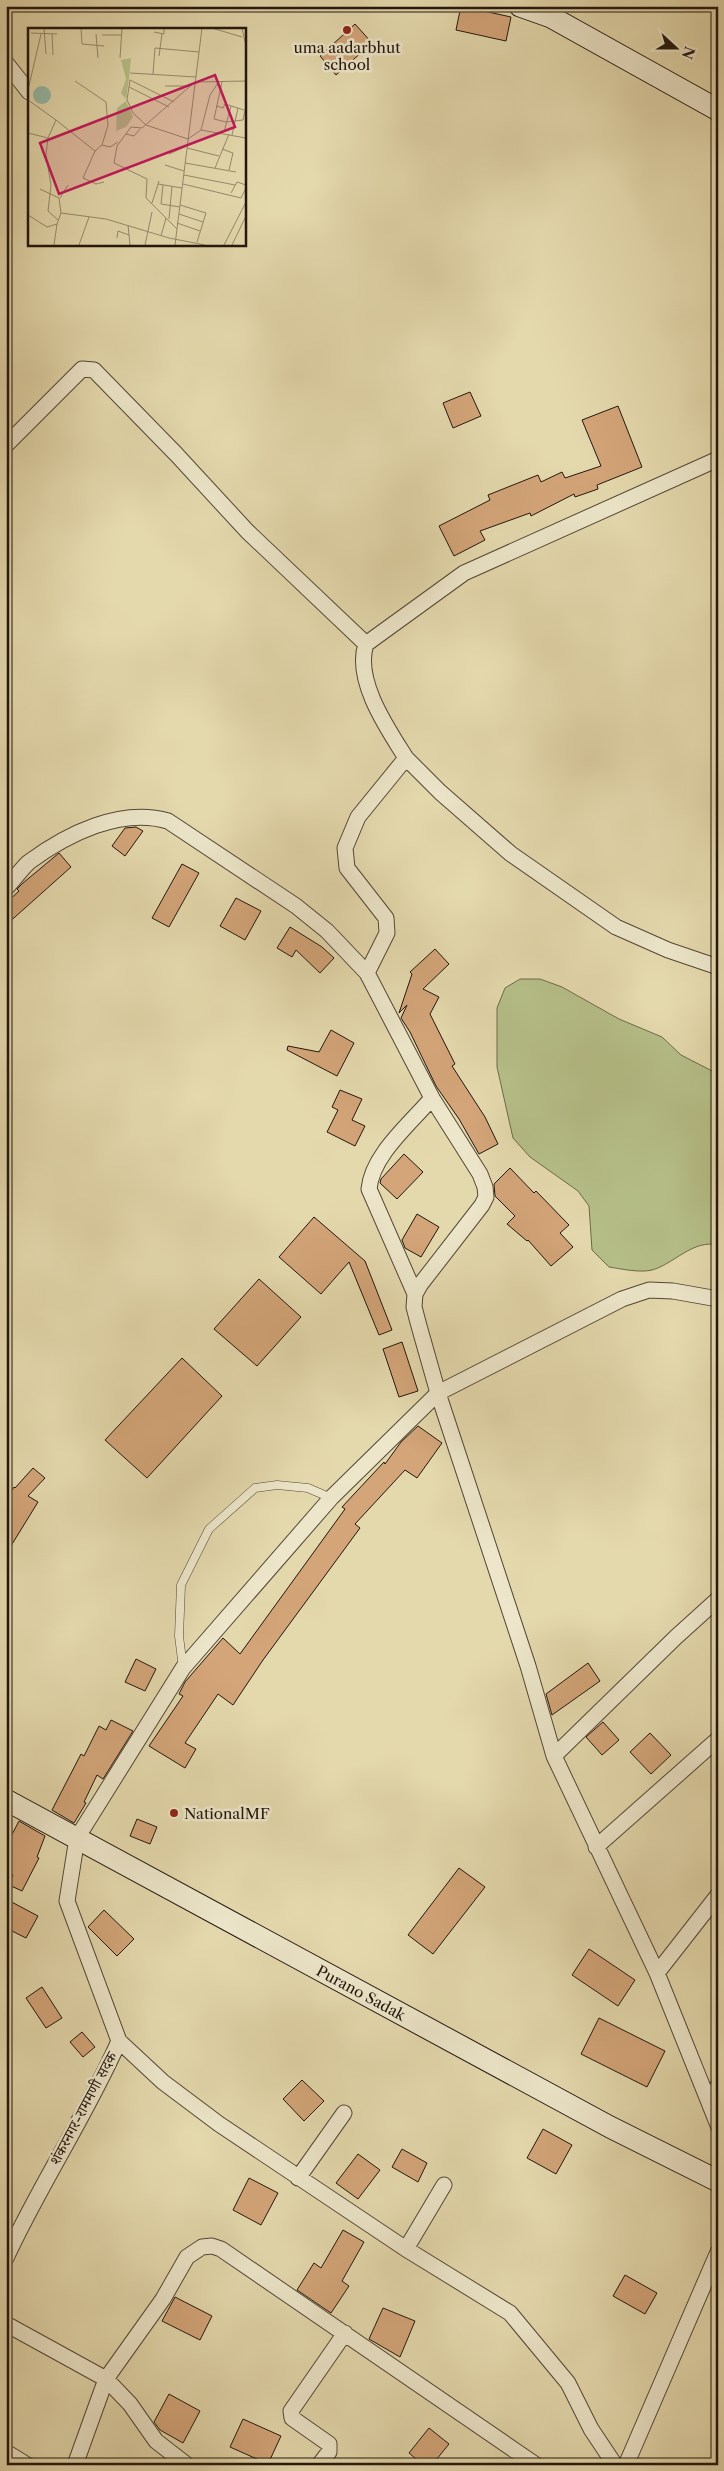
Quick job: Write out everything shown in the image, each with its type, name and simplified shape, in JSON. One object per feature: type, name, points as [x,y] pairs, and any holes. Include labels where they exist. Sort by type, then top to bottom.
[{"type":"main road","points":[[520,6],[551,17],[718,110]]},
{"type":"main road","name":"Purano Sadak","points":[[6,1800],[610,2127],[718,2181]]},
{"type":"street","points":[[6,63],[28,91]]},
{"type":"street","points":[[6,445],[82,369],[94,370],[176,454],[247,531],[366,644]]},
{"type":"street","points":[[718,459],[464,573],[366,644],[362,654],[362,669],[375,704],[406,758],[440,792],[511,854],[616,927],[668,950],[718,967]]},
{"type":"street","points":[[368,973],[387,933],[386,918],[346,868],[345,848],[358,817],[406,758]]},
{"type":"street","points":[[6,888],[28,863],[75,834],[118,820],[152,816],[168,821],[296,906],[327,931],[368,973],[432,1098],[480,1174],[485,1187],[486,1197],[482,1205],[415,1294],[414,1307],[438,1393],[528,1666],[554,1756],[657,1973],[718,2125]]},
{"type":"street","points":[[415,1294],[369,1189],[370,1176],[378,1161],[432,1098]]},
{"type":"street","points":[[77,1838],[183,1668],[331,1498],[438,1393],[631,1296],[649,1290],[673,1291],[718,1299]]},
{"type":"street","points":[[554,1756],[676,1637],[718,1599]]},
{"type":"street","points":[[596,1846],[718,1739]]},
{"type":"street","name":"शंकरनगर-राममणी सदक","points":[[6,2258],[27,2212],[103,2078],[119,2041],[68,1901],[77,1838]]},
{"type":"street","points":[[657,1973],[718,1895]]},
{"type":"street","points":[[119,2041],[171,2088],[218,2124],[406,2249],[510,2313],[568,2383],[591,2429],[615,2465]]},
{"type":"street","points":[[711,2106],[718,2086]]},
{"type":"street","points":[[298,2178],[344,2113]]},
{"type":"street","points":[[406,2249],[444,2184]]},
{"type":"street","points":[[75,2465],[106,2378],[163,2299],[187,2257],[202,2248],[212,2246],[221,2249],[346,2333],[536,2465]]},
{"type":"street","points":[[626,2465],[718,2252]]},
{"type":"street","points":[[6,2324],[106,2378],[130,2404],[156,2441],[188,2465]]},
{"type":"street","points":[[319,2465],[329,2452],[329,2444],[292,2418],[290,2411],[346,2333]]},
{"type":"street","points":[[6,2452],[27,2465]]},
{"type":"lane","points":[[183,1668],[179,1636],[180,1585],[209,1529],[255,1488],[277,1485],[308,1488],[331,1498]]},
{"type":"green space","points":[[520,979],[540,979],[562,987],[619,1019],[662,1037],[681,1055],[718,1074],[718,1245],[700,1246],[660,1267],[642,1271],[609,1267],[592,1250],[589,1206],[578,1191],[530,1157],[513,1138],[497,1067],[497,1008],[505,988]]},
{"type":"building","points":[[461,6],[511,17],[506,41],[456,30]]},
{"type":"building","points":[[355,24],[372,43],[336,75],[320,56]]},
{"type":"building","points":[[470,392],[481,416],[453,428],[443,403]]},
{"type":"building","points":[[618,406],[642,467],[597,485],[598,489],[575,497],[574,494],[531,516],[530,513],[480,531],[485,540],[454,556],[439,526],[490,500],[488,495],[538,475],[541,482],[562,472],[565,478],[601,466],[582,420]]},
{"type":"building","points":[[136,827],[143,831],[125,856],[112,846],[125,828]]},
{"type":"building","points":[[59,853],[71,867],[6,925],[6,903],[19,891],[17,889],[23,883]]},
{"type":"building","points":[[182,864],[199,873],[169,927],[152,918]]},
{"type":"building","points":[[236,898],[261,911],[245,940],[220,926]]},
{"type":"building","points":[[290,927],[322,947],[334,958],[320,973],[296,950],[292,957],[277,948]]},
{"type":"building","points":[[435,949],[449,964],[423,989],[439,997],[430,1014],[455,1064],[452,1066],[485,1117],[498,1144],[479,1154],[459,1119],[436,1086],[410,1032],[401,1018],[407,1005],[399,1013],[412,974],[410,972]]},
{"type":"building","points":[[331,1030],[354,1043],[337,1076],[287,1050],[288,1046],[319,1052]]},
{"type":"building","points":[[340,1090],[362,1099],[352,1120],[365,1126],[355,1146],[327,1132],[338,1110],[332,1107]]},
{"type":"building","points":[[404,1154],[423,1172],[397,1199],[380,1183],[381,1179]]},
{"type":"building","points":[[510,1168],[534,1193],[536,1191],[569,1225],[560,1233],[573,1247],[551,1266],[528,1240],[507,1224],[515,1216],[495,1196],[494,1184]]},
{"type":"building","points":[[417,1214],[439,1227],[421,1257],[405,1248],[402,1240]]},
{"type":"building","points":[[314,1217],[365,1261],[392,1330],[379,1335],[349,1262],[321,1294],[279,1257]]},
{"type":"building","points":[[259,1279],[301,1317],[257,1366],[214,1329]]},
{"type":"building","points":[[402,1342],[418,1391],[399,1397],[383,1349]]},
{"type":"building","points":[[182,1358],[222,1396],[147,1478],[105,1440]]},
{"type":"building","points":[[418,1426],[442,1443],[417,1478],[405,1470],[355,1524],[360,1528],[263,1660],[233,1705],[218,1694],[185,1743],[196,1749],[185,1768],[149,1746],[183,1696],[179,1694],[185,1682],[223,1638],[240,1654],[345,1509],[342,1507],[384,1462],[385,1464],[401,1442]]},
{"type":"building","points":[[33,1468],[45,1478],[28,1496],[38,1502],[6,1554],[6,1499],[14,1487]]},
{"type":"building","points":[[136,1659],[156,1669],[145,1691],[125,1682]]},
{"type":"building","points":[[588,1663],[600,1681],[552,1715],[546,1694]]},
{"type":"building","points":[[111,1720],[133,1731],[103,1779],[97,1775],[84,1802],[86,1803],[74,1823],[52,1810],[81,1754],[84,1756],[99,1726],[106,1730]]},
{"type":"building","points":[[603,1722],[619,1740],[602,1755],[586,1737]]},
{"type":"building","points":[[650,1733],[671,1755],[651,1774],[630,1752]]},
{"type":"building","points":[[137,1819],[157,1827],[150,1844],[130,1836]]},
{"type":"building","points":[[19,1821],[45,1836],[37,1857],[39,1858],[22,1891],[9,1885],[13,1875],[6,1872],[6,1846]]},
{"type":"building","points":[[459,1868],[485,1887],[433,1954],[408,1935]]},
{"type":"building","points":[[6,1899],[38,1916],[26,1938],[6,1928]]},
{"type":"building","points":[[104,1910],[134,1939],[117,1956],[88,1927]]},
{"type":"building","points":[[589,1949],[635,1980],[618,2006],[572,1975]]},
{"type":"building","points":[[42,1987],[62,2018],[46,2028],[26,1998]]},
{"type":"building","points":[[599,2018],[665,2051],[647,2087],[581,2054]]},
{"type":"building","points":[[82,2032],[95,2047],[83,2057],[70,2042]]},
{"type":"building","points":[[302,2080],[324,2101],[304,2121],[283,2099]]},
{"type":"building","points":[[543,2129],[572,2145],[556,2174],[527,2158]]},
{"type":"building","points":[[402,2149],[427,2163],[418,2182],[392,2167]]},
{"type":"building","points":[[358,2154],[380,2170],[358,2199],[336,2183]]},
{"type":"building","points":[[249,2178],[278,2193],[261,2225],[233,2210]]},
{"type":"building","points":[[343,2230],[364,2242],[342,2281],[349,2286],[331,2313],[297,2290],[314,2263],[321,2268]]},
{"type":"building","points":[[625,2275],[657,2293],[645,2314],[613,2296]]},
{"type":"building","points":[[175,2297],[212,2316],[200,2340],[162,2321]]},
{"type":"building","points":[[383,2308],[415,2321],[400,2357],[369,2339]]},
{"type":"building","points":[[169,2394],[200,2411],[183,2443],[160,2430],[154,2422]]},
{"type":"building","points":[[243,2419],[281,2436],[268,2464],[230,2447]]},
{"type":"building","points":[[429,2428],[449,2444],[432,2465],[423,2465],[409,2453]]},
{"type":"place","name":"uma aadarbhut school","points":[[347,30]]},
{"type":"place","name":"NationalMF","points":[[174,1813]]}]
